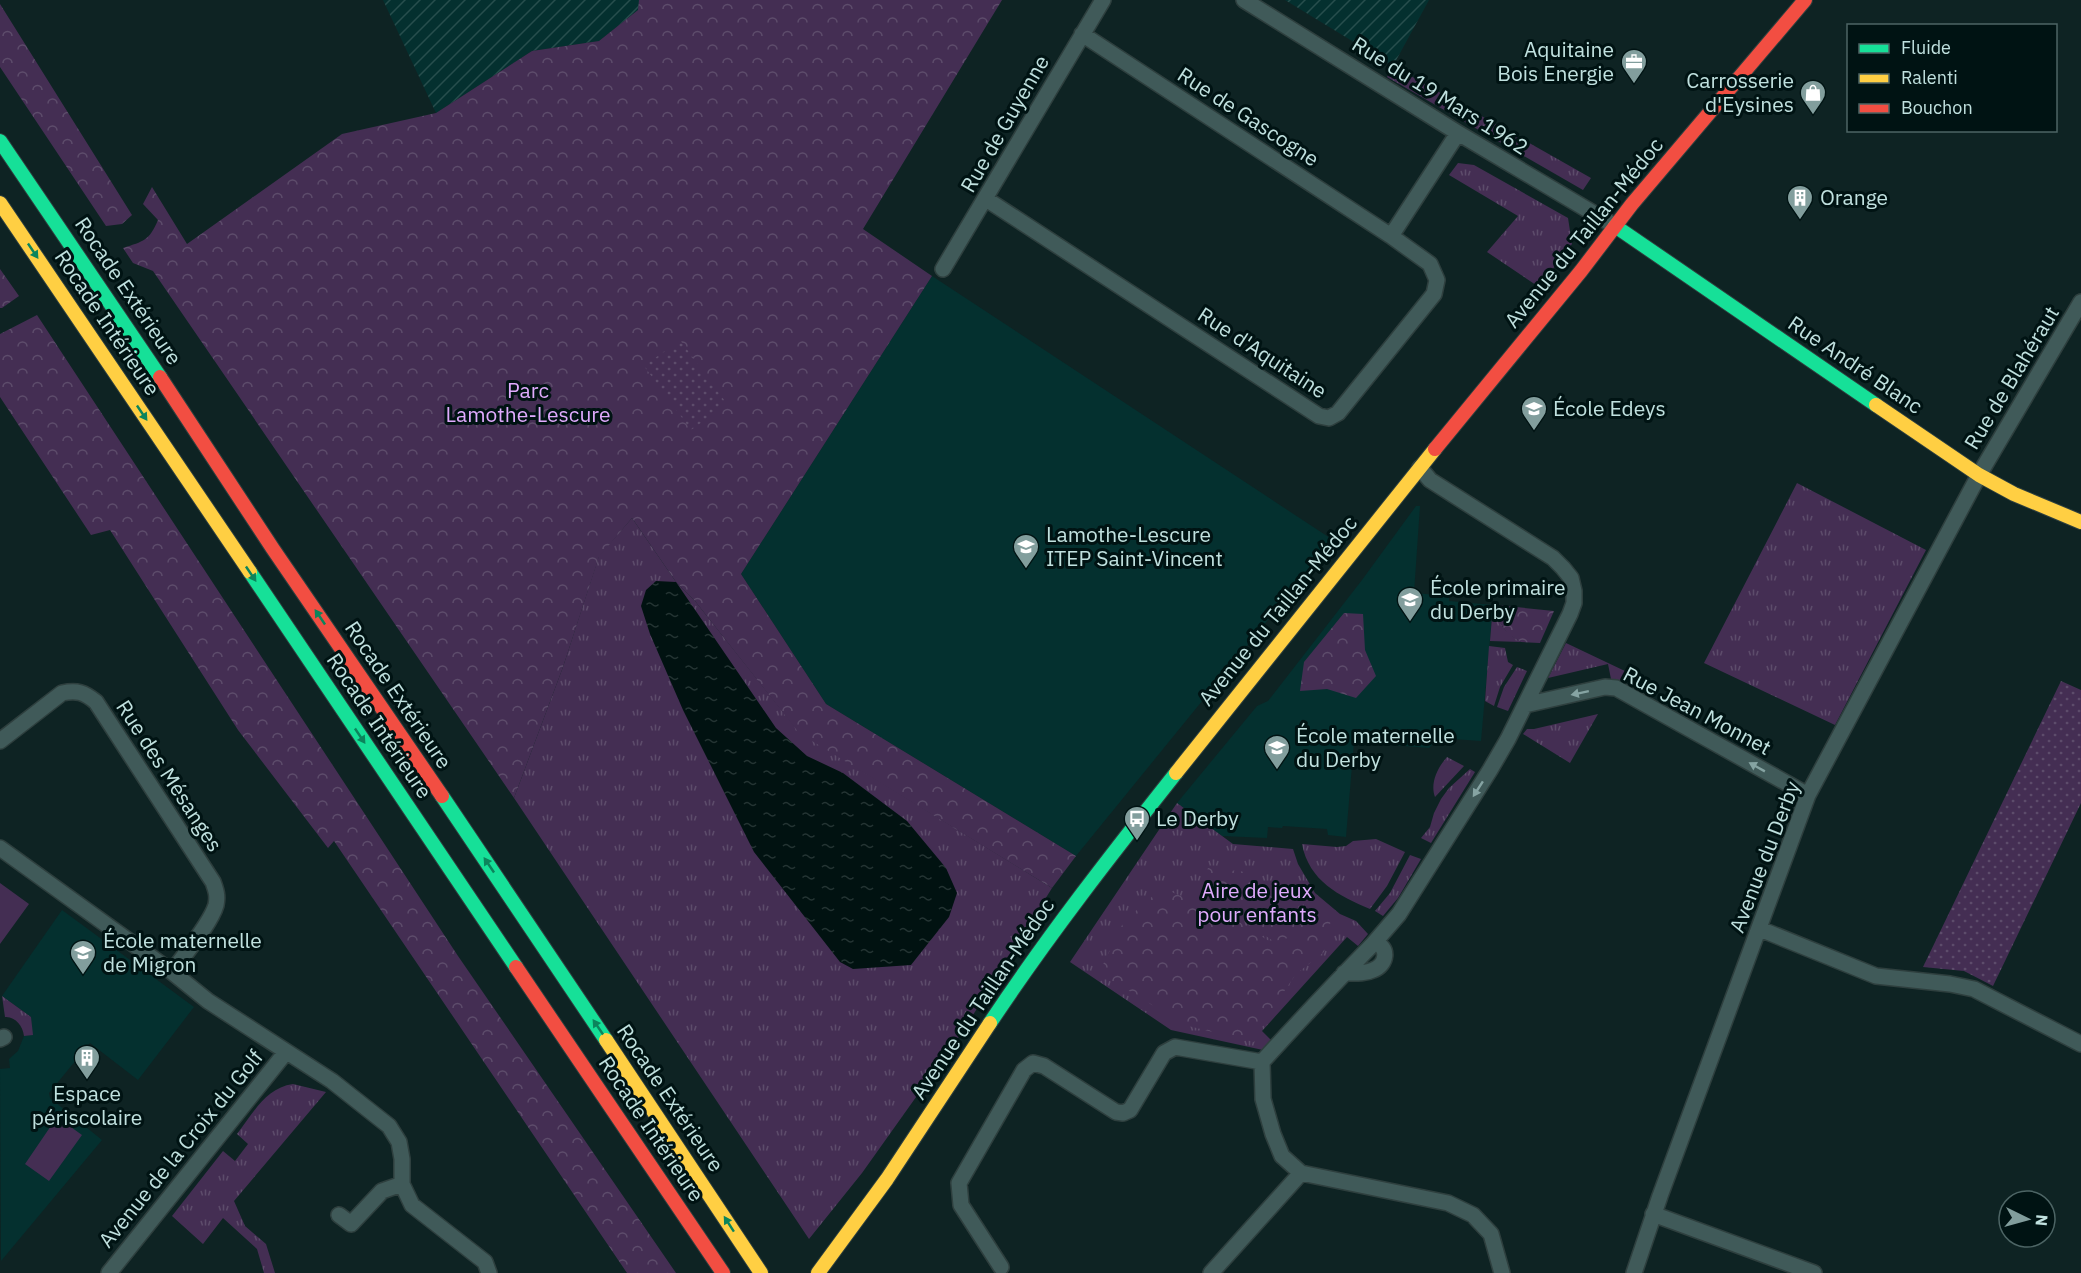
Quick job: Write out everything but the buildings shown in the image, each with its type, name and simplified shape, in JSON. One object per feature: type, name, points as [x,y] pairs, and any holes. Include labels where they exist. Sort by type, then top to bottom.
[{"type":"main road","name":"Avenue du Taillan-Médoc","points":[[821,1269],[880,1190],[1074,902],[1615,226],[1804,0]]},
{"type":"main road","name":"Rocade Extérieure","points":[[0,141],[192,423],[273,549],[528,922],[761,1273]]},
{"type":"main road","name":"Rocade Intérieure","points":[[0,202],[723,1273]]},
{"type":"main road","name":"Rue André Blanc","points":[[1615,226],[1979,475],[2014,494],[2081,522]]},
{"type":"street","name":"Rue de Guyenne","points":[[943,269],[1103,0]]},
{"type":"street","name":"Rue du 19 Mars 1962","points":[[1244,0],[1458,133],[1615,226]]},
{"type":"street","name":"Rue de Gascogne","points":[[1082,34],[1391,236]]},
{"type":"street","points":[[1391,236],[1458,133]]},
{"type":"street","name":"Rue d'Aquitaine","points":[[986,199],[1324,418],[1338,413],[1434,294],[1437,280],[1430,264],[1391,236]]},
{"type":"street","name":"Rue de Blahéraut","points":[[1979,475],[2081,302]]},
{"type":"street","points":[[1420,468],[1430,480],[1553,558],[1570,578],[1574,591],[1574,603],[1508,740],[1399,914],[1262,1062],[1263,1099],[1282,1156],[1301,1173],[1448,1203],[1473,1215],[1491,1233],[1502,1273]]},
{"type":"street","name":"Avenue du Derby","points":[[1634,1273],[1653,1214],[1809,795],[1979,475]]},
{"type":"street","name":"Rue Jean Monnet","points":[[1525,705],[1605,687],[1616,688],[1809,795]]},
{"type":"street","name":"Rue des Mésanges","points":[[0,741],[62,693],[73,691],[85,693],[96,702],[213,882],[217,894],[216,905],[211,916],[172,972]]},
{"type":"street","points":[[0,848],[172,972],[208,1001],[332,1081],[389,1126],[399,1142],[402,1184],[412,1205],[485,1262],[489,1273]]},
{"type":"street","points":[[1760,929],[1876,976],[1950,984],[1974,989],[2081,1044]]},
{"type":"street","points":[[1344,973],[1367,973],[1382,965],[1385,951],[1374,943]]},
{"type":"street","points":[[1001,1267],[961,1205],[959,1183],[1024,1070],[1033,1063],[1044,1066],[1116,1112],[1123,1113],[1130,1110],[1164,1053],[1175,1047],[1262,1062]]},
{"type":"street","name":"Avenue de la Croix du Golf","points":[[109,1273],[286,1052]]},
{"type":"street","points":[[1211,1273],[1301,1173]]},
{"type":"street","points":[[339,1215],[351,1224],[382,1191],[402,1184]]},
{"type":"street","points":[[1653,1214],[1814,1273]]},
{"type":"shaded area","points":[[383,0],[641,0],[638,10],[599,41],[532,51],[436,113]]},
{"type":"shaded area","points":[[1285,0],[1429,0],[1393,66]]},
{"type":"shaded area","name":"Lamothe-Lescure ITEP Saint-Vincent","points":[[932,276],[1333,540],[1076,856],[826,704],[741,574]]},
{"type":"shaded area","points":[[1416,506],[1420,506],[1414,593],[1449,596],[1449,601],[1493,605],[1481,741],[1438,738],[1429,748],[1354,742],[1346,837],[1328,835],[1327,829],[1283,826],[1282,828],[1268,827],[1267,838],[1222,836],[1177,803],[1257,706],[1268,701]]},
{"type":"shaded area","name":"École maternelle de Migron","points":[[62,910],[194,1007],[138,1080],[90,1043],[49,1093],[50,1098],[102,1140],[1,1261],[0,1069],[10,1068],[9,1059],[18,1051],[24,1036],[32,1035],[31,1017],[2,996]]},
{"type":"green space","name":"Parc Lamothe-Lescure","points":[[639,0],[1002,0],[863,229],[932,276],[741,574],[826,704],[1076,856],[1052,888],[799,733],[695,601],[676,582],[632,518],[599,557],[563,667],[514,798],[153,271],[133,263],[123,248],[145,239],[155,227],[158,220],[143,204],[152,187],[187,244],[342,134],[436,113],[532,51],[599,41],[638,10]]},
{"type":"green space","points":[[0,4],[132,215],[122,224],[106,226],[0,67]]},
{"type":"green space","points":[[1393,66],[1591,178],[1583,190],[1387,77]]},
{"type":"green space","points":[[1458,163],[1474,165],[1568,218],[1572,244],[1539,287],[1487,252],[1518,216],[1449,175]]},
{"type":"green space","points":[[0,269],[19,296],[2,308],[0,308]]},
{"type":"green space","points":[[37,315],[458,956],[676,1273],[627,1273],[334,841],[328,848],[238,730],[110,530],[91,535],[0,397],[0,334]]},
{"type":"green space","points":[[680,340],[727,404],[691,430],[644,366]]},
{"type":"green space","points":[[1797,483],[1926,550],[1835,725],[1704,663]]},
{"type":"green space","points":[[632,518],[676,582],[695,601],[799,732],[1052,888],[963,1031],[862,1173],[809,1239],[514,798],[563,667],[599,556]]},
{"type":"green space","points":[[1493,605],[1496,605],[1498,618],[1503,627],[1521,642],[1490,641]]},
{"type":"green space","points":[[1496,605],[1554,611],[1540,643],[1521,642],[1508,634],[1498,620]]},
{"type":"green space","points":[[1344,613],[1363,614],[1365,650],[1376,676],[1356,698],[1327,689],[1300,691],[1304,662]]},
{"type":"green space","points":[[1566,643],[1627,672],[1621,685],[1611,679],[1608,664],[1548,678]]},
{"type":"green space","points":[[1489,646],[1505,648],[1508,662],[1513,665],[1500,687],[1494,706],[1485,701]]},
{"type":"green space","points":[[1517,667],[1527,671],[1508,711],[1497,707],[1504,687]]},
{"type":"green space","points":[[2061,681],[2081,690],[2081,803],[1993,986],[1964,971],[1923,967]]},
{"type":"green space","points":[[1598,714],[1570,763],[1523,734],[1527,729]]},
{"type":"green space","points":[[1447,757],[1464,766],[1435,797],[1433,787],[1435,776]]},
{"type":"green space","points":[[1470,769],[1475,772],[1431,843],[1421,838],[1430,827],[1441,799],[1449,788]]},
{"type":"green space","points":[[1177,803],[1233,844],[1293,849],[1298,864],[1315,893],[1340,914],[1356,921],[1368,934],[1358,946],[1347,937],[1262,1031],[1272,1041],[1263,1050],[1171,1030],[1070,962]]},
{"type":"green space","points":[[1376,839],[1405,852],[1387,886],[1370,909],[1347,899],[1327,886],[1311,868],[1302,844],[1337,847],[1346,846],[1353,841]]},
{"type":"green space","points":[[1410,855],[1421,859],[1398,898],[1383,916],[1375,911],[1390,893]]},
{"type":"green space","name":"Aire de jeux pour enfants","points":[[1208,868],[1247,872],[1275,887],[1294,906],[1297,924],[1286,939],[1273,941],[1234,914],[1195,898]]},
{"type":"green space","points":[[0,883],[29,904],[0,944]]},
{"type":"green space","points":[[1162,888],[1233,918],[1275,945],[1295,939],[1303,917],[1304,903],[1332,915],[1324,952],[1296,974],[1270,1012],[1254,1042],[1176,1023],[1141,997],[1098,975],[1124,921]]},
{"type":"green space","points":[[2,996],[31,1017],[33,1035],[24,1036],[18,1022],[5,1017]]},
{"type":"green space","points":[[293,1084],[326,1092],[234,1201],[245,1226],[266,1244],[275,1273],[264,1273],[257,1249],[223,1218],[203,1244],[172,1216],[223,1151],[235,1161],[248,1144],[237,1134],[260,1103],[283,1086]]},
{"type":"green space","points":[[57,1117],[82,1135],[49,1181],[25,1164]]},
{"type":"water","points":[[656,581],[676,582],[776,728],[807,756],[843,773],[907,821],[946,868],[957,893],[949,917],[911,965],[853,969],[840,962],[754,852],[683,710],[650,634],[641,606],[646,590]]},
{"type":"traffic: fast","points":[[0,141],[160,377]]},
{"type":"traffic: fast","points":[[1615,226],[1876,405]]},
{"type":"traffic: fast","points":[[250,572],[516,967]]},
{"type":"traffic: fast","points":[[990,1023],[1057,928],[1176,773]]},
{"type":"traffic: fast","points":[[442,796],[606,1040]]},
{"type":"traffic: slow","points":[[0,203],[250,572]]},
{"type":"traffic: slow","points":[[1876,405],[1979,475],[2014,494],[2081,522]]},
{"type":"traffic: slow","points":[[1176,773],[1435,449]]},
{"type":"traffic: slow","points":[[818,1273],[887,1179],[990,1023]]},
{"type":"traffic: slow","points":[[606,1040],[761,1273]]},
{"type":"traffic: jam","points":[[1435,449],[1581,271],[1632,204],[1805,0]]},
{"type":"traffic: jam","points":[[160,377],[273,549],[442,796]]},
{"type":"traffic: jam","points":[[516,967],[723,1273]]},
{"type":"place","name":"Aquitaine Bois Energie","points":[[1634,85]]},
{"type":"place","name":"Carrosserie d'Eysines","points":[[1813,116]]},
{"type":"place","name":"Orange","points":[[1800,221]]},
{"type":"place","name":"École Edeys","points":[[1534,432]]},
{"type":"place","name":"Lamothe-Lescure ITEP Saint-Vincent","points":[[1026,570]]},
{"type":"place","name":"École primaire du Derby","points":[[1410,623]]},
{"type":"place","name":"École maternelle du Derby","points":[[1277,771]]},
{"type":"place","name":"Le Derby","points":[[1137,842]]},
{"type":"place","name":"École maternelle de Migron","points":[[83,976]]},
{"type":"place","name":"Espace périscolaire","points":[[87,1081]]}]
